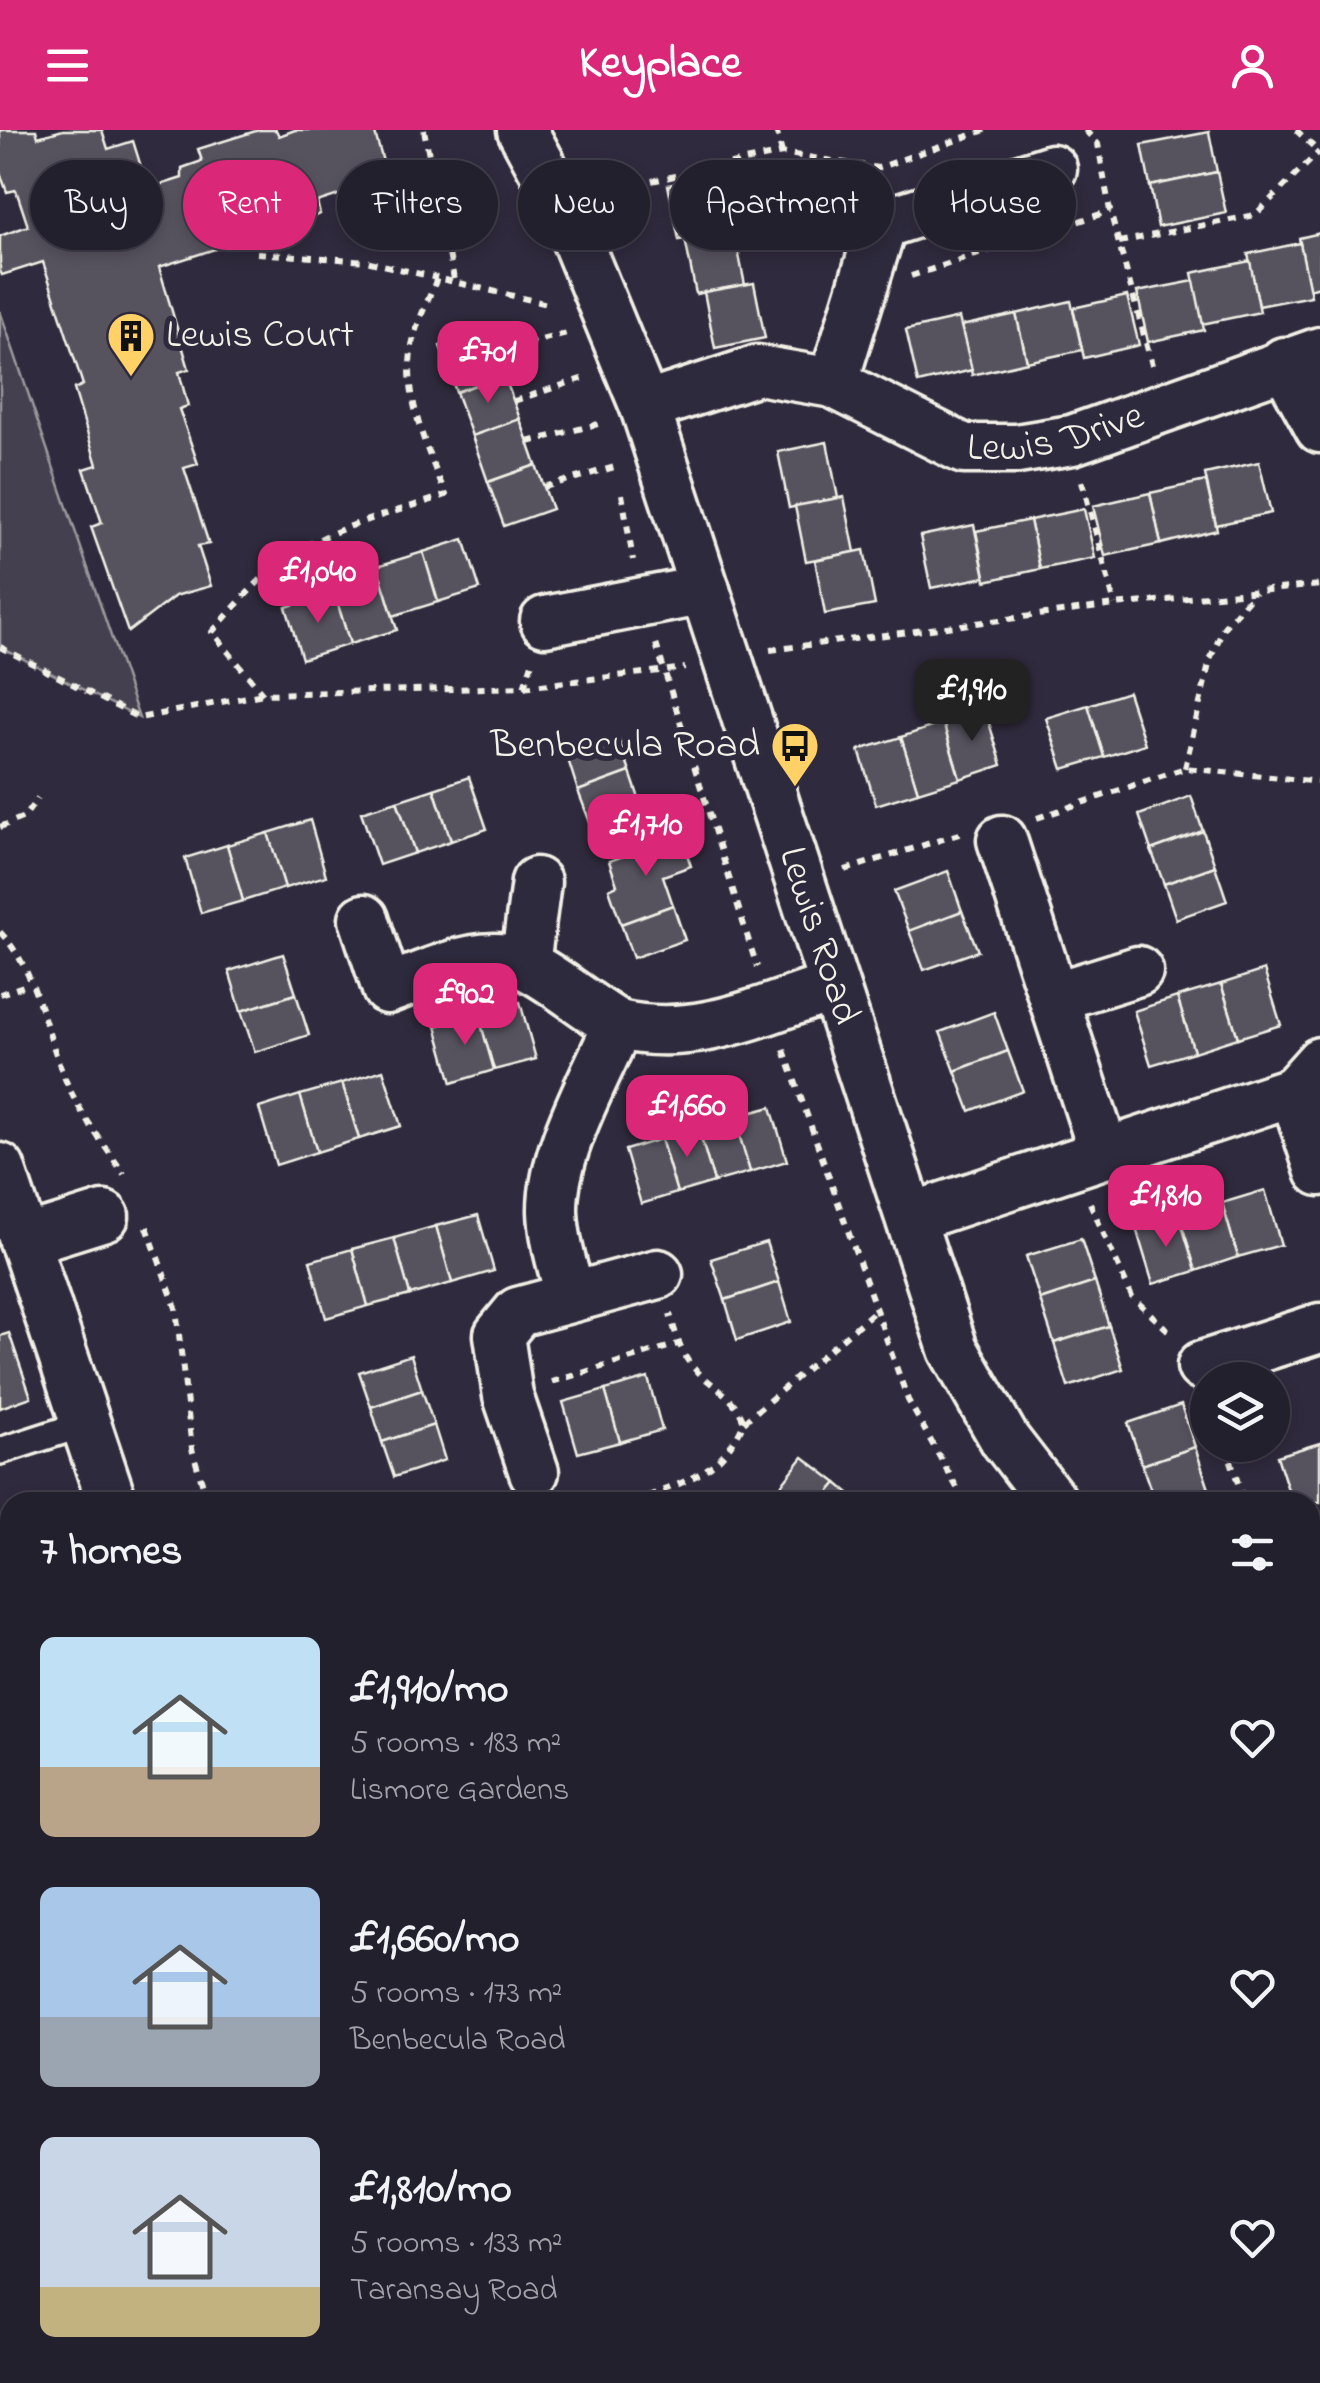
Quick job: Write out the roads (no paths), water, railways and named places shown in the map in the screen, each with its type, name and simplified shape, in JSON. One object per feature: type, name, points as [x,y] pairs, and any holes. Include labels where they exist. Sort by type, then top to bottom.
[{"type":"street","name":"Lewis Road","points":[[522,130],[560,200],[629,421],[705,590],[953,1348],[1005,1440],[1045,1492]]},
{"type":"street","points":[[834,382],[882,224],[914,214]]},
{"type":"street","name":"Lewis Drive","points":[[629,421],[758,370],[834,382],[964,449],[1017,449],[1072,440],[1302,357],[1320,428]]},
{"type":"street","points":[[545,621],[643,606],[705,590]]},
{"type":"street","points":[[996,832],[1054,998],[1088,1160]]},
{"type":"street","points":[[525,964],[536,882]]},
{"type":"street","points":[[364,919],[387,990],[477,960],[525,964],[618,1025],[654,1033],[694,1032],[832,987]]},
{"type":"street","points":[[1054,998],[1138,971]]},
{"type":"street","points":[[571,1296],[560,1258],[553,1207],[569,1136],[618,1025]]},
{"type":"street","points":[[912,1217],[1088,1160],[1307,1076],[1320,1171]]},
{"type":"street","points":[[0,1168],[108,1492]]},
{"type":"street","points":[[24,1242],[104,1216]]},
{"type":"street","points":[[534,1472],[508,1396],[499,1336],[518,1312],[658,1274]]},
{"type":"street","points":[[1214,1362],[1320,1328]]},
{"type":"lane","points":[[0,1451],[84,1424]]},
{"type":"place","name":"Lewis Court","points":[[131,378]]},
{"type":"place","name":"Benbecula Road","points":[[795,788]]}]
